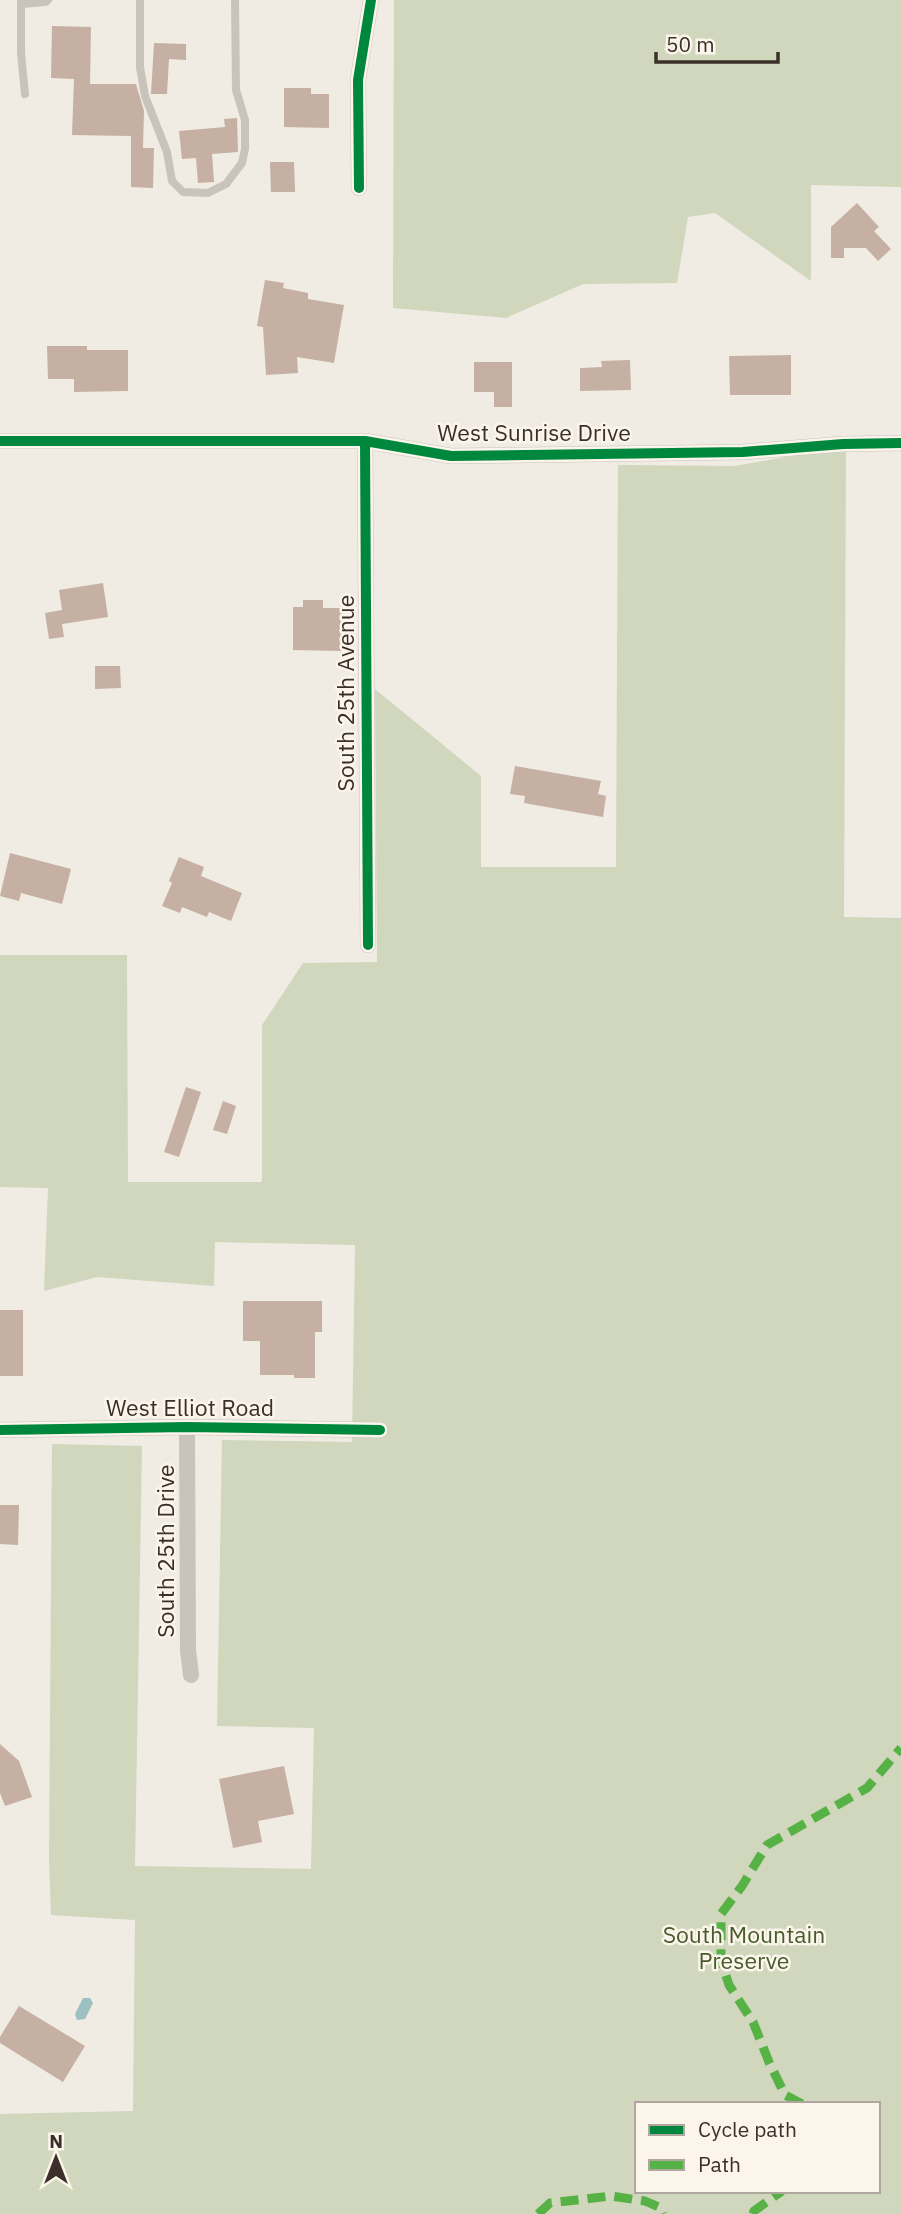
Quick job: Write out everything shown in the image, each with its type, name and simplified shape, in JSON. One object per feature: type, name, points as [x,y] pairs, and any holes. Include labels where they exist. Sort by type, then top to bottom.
[{"type":"street","points":[[359,188],[358,80],[370,0]]},
{"type":"street","name":"West Sunrise Drive","points":[[0,441],[365,441],[451,456],[743,452],[843,443],[901,443]]},
{"type":"street","name":"South 25th Avenue","points":[[365,441],[368,945]]},
{"type":"street","name":"West Elliot Road","points":[[0,1430],[187,1427],[380,1430]]},
{"type":"street","name":"South 25th Drive","points":[[187,1427],[188,1650],[191,1675]]},
{"type":"lane","points":[[25,94],[21,53],[21,2],[48,0]]},
{"type":"lane","points":[[140,0],[140,67],[145,96],[167,152],[172,181],[183,192],[208,193],[226,184],[242,163],[245,149],[245,120],[236,90],[235,0]]},
{"type":"green space","points":[[394,0],[901,0],[901,187],[811,185],[811,281],[715,213],[688,217],[677,283],[583,284],[506,318],[393,308]]},
{"type":"green space","name":"South Mountain Preserve","points":[[846,446],[844,917],[901,918],[901,2214],[0,2214],[0,2114],[133,2111],[135,1920],[51,1915],[49,1858],[52,1444],[142,1446],[135,1866],[311,1869],[314,1728],[217,1726],[222,1440],[352,1442],[355,1245],[215,1242],[214,1286],[97,1277],[44,1291],[48,1188],[0,1187],[0,955],[127,955],[128,1182],[262,1182],[262,1025],[303,963],[377,962],[375,689],[481,776],[481,867],[616,867],[618,465],[735,466]]},
{"type":"water","points":[[83,1998],[90,1998],[93,2003],[85,2019],[77,2020],[75,2014]]},
{"type":"building","points":[[52,26],[91,27],[90,84],[136,84],[144,111],[143,148],[154,148],[153,188],[131,187],[131,136],[72,135],[74,79],[51,78]]},
{"type":"building","points":[[154,43],[186,44],[186,60],[169,59],[167,94],[151,94]]},
{"type":"building","points":[[284,88],[311,88],[311,94],[329,94],[329,128],[284,127]]},
{"type":"building","points":[[237,118],[238,152],[212,154],[214,182],[198,183],[196,158],[182,159],[179,131],[225,127],[224,119]]},
{"type":"building","points":[[270,162],[294,162],[295,192],[271,192]]},
{"type":"building","points":[[857,203],[879,227],[874,231],[891,249],[878,261],[866,248],[844,248],[844,258],[831,258],[831,227]]},
{"type":"building","points":[[265,280],[284,283],[283,288],[308,293],[308,299],[344,305],[334,363],[297,357],[298,373],[266,375],[263,327],[257,326]]},
{"type":"building","points":[[47,346],[128,350],[128,391],[74,392],[74,379],[48,379]]},
{"type":"building","points":[[791,355],[791,395],[730,395],[729,356]]},
{"type":"building","points":[[630,360],[631,390],[580,391],[580,368],[602,367],[601,361]]},
{"type":"building","points":[[474,362],[512,362],[512,407],[494,407],[494,392],[474,392]]},
{"type":"building","points":[[103,583],[108,617],[62,624],[64,637],[49,639],[45,613],[62,610],[59,590]]},
{"type":"building","points":[[303,600],[323,600],[323,608],[342,608],[341,651],[293,650],[293,607],[303,607]]},
{"type":"building","points":[[95,666],[120,666],[121,688],[95,689]]},
{"type":"building","points":[[515,766],[601,781],[598,794],[606,796],[603,817],[524,803],[525,796],[510,794]]},
{"type":"building","points":[[10,853],[71,869],[62,904],[21,893],[19,901],[0,896]]},
{"type":"building","points":[[179,857],[204,867],[201,876],[242,893],[231,921],[209,912],[207,917],[182,907],[180,913],[162,906]]},
{"type":"building","points":[[186,1087],[201,1092],[179,1157],[164,1152]]},
{"type":"building","points":[[223,1101],[236,1106],[227,1134],[213,1130]]},
{"type":"building","points":[[243,1301],[322,1301],[322,1332],[315,1332],[315,1378],[260,1375],[260,1341],[243,1341]]},
{"type":"building","points":[[0,1310],[23,1310],[23,1376],[0,1376]]},
{"type":"building","points":[[0,1505],[19,1505],[18,1545],[0,1544]]},
{"type":"building","points":[[0,1744],[19,1761],[32,1797],[5,1806],[0,1793]]},
{"type":"building","points":[[284,1766],[294,1814],[258,1821],[262,1842],[233,1848],[219,1779]]},
{"type":"building","points":[[19,2006],[85,2046],[63,2082],[0,2043],[0,2037]]},
{"type":"marked path","points":[[798,2102],[785,2095],[753,2022],[729,1985],[721,1960],[721,1914],[767,1845],[867,1788],[901,1748]]},
{"type":"marked path","points":[[753,2214],[779,2193]]},
{"type":"marked path","points":[[538,2214],[550,2203],[611,2196],[645,2201],[661,2208],[663,2214]]},
{"type":"cycle path","points":[[359,188],[358,80],[371,0]]},
{"type":"cycle path","points":[[0,441],[365,441],[451,456],[743,452],[843,444],[901,443]]},
{"type":"cycle path","points":[[365,441],[368,945]]},
{"type":"cycle path","points":[[0,1430],[187,1427],[380,1430]]}]
